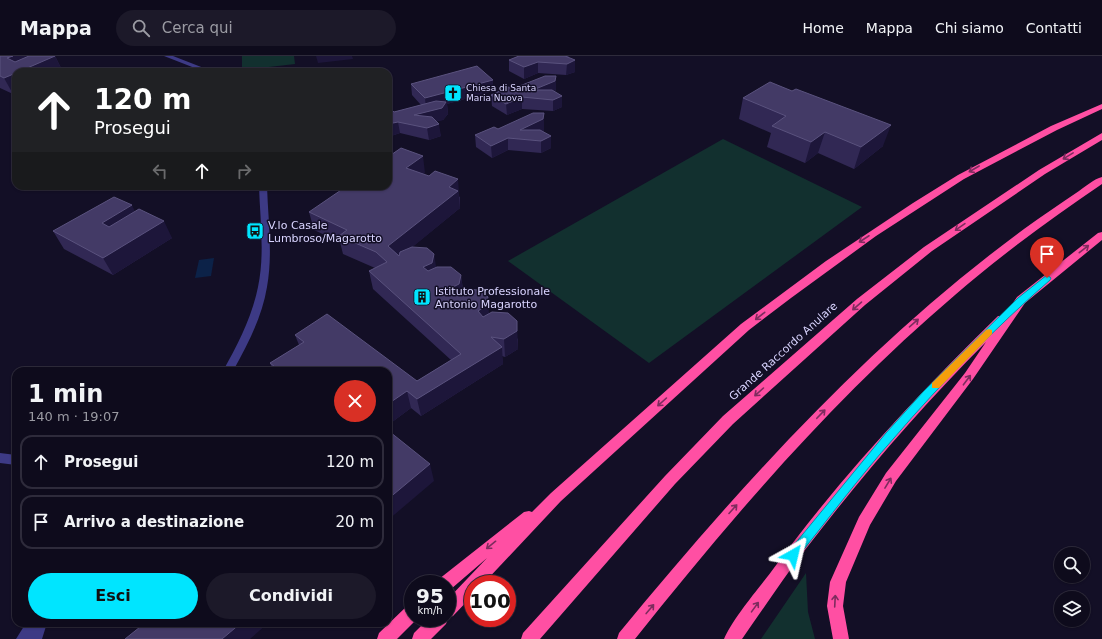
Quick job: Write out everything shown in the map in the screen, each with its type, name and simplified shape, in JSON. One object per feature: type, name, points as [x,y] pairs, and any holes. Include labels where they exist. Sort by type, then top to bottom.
[{"type":"highway","points":[[456,602],[556,497],[740,332],[768,309],[857,243],[918,203],[1008,150],[1061,123],[1102,106]]},
{"type":"highway","name":"Grande Raccordo Anulare","points":[[529,639],[670,480],[728,420],[778,375],[862,302],[928,249],[1036,176],[1102,136]]},
{"type":"highway","points":[[625,639],[729,513],[867,367],[974,272],[1058,209],[1102,180]]},
{"type":"highway","points":[[732,639],[800,545],[889,436],[926,395],[1021,300],[1102,235]]},
{"type":"highway","points":[[841,639],[835,606],[838,582],[864,522],[892,477],[970,376],[1021,300]]},
{"type":"highway","points":[[456,575],[493,544],[556,497]]},
{"type":"highway","points":[[385,639],[404,621]]},
{"type":"highway","points":[[420,639],[431,627]]},
{"type":"street","points":[[166,56],[200,68]]},
{"type":"street","points":[[230,367],[249,330],[262,288],[266,255],[263,190]]},
{"type":"street","points":[[0,458],[12,460]]},
{"type":"street","points":[[23,639],[31,627]]},
{"type":"street","points":[[35,639],[39,627]]},
{"type":"green space","points":[[242,56],[294,56],[295,64],[260,68],[242,68]]},
{"type":"green space","points":[[723,139],[862,207],[649,363],[508,261]]},
{"type":"green space","points":[[806,573],[808,612],[815,639],[761,639]]},
{"type":"water","points":[[214,258],[211,276],[195,278],[199,260]]},
{"type":"building","points":[[0,56],[13,56],[7,58],[15,62],[29,56],[55,56],[27,68],[12,68],[12,75],[4,78],[0,76]]},
{"type":"building","points":[[519,56],[565,56],[575,60],[567,64],[538,62],[524,67],[509,60]]},
{"type":"building","points":[[477,66],[493,80],[425,98],[411,84]]},
{"type":"building","points":[[545,76],[556,76],[555,81],[533,90],[552,90],[562,96],[553,100],[522,97],[506,104],[491,95],[509,87],[512,89]]},
{"type":"building","points":[[770,82],[792,91],[796,89],[891,125],[861,147],[825,132],[811,142],[772,126],[786,116],[743,98]]},
{"type":"building","points":[[436,101],[446,102],[442,108],[414,115],[432,117],[439,124],[427,128],[398,122],[392,123],[392,110],[394,112]]},
{"type":"building","points":[[533,113],[544,113],[543,119],[520,130],[540,130],[551,136],[541,141],[508,138],[491,146],[475,135],[494,127],[498,129]]},
{"type":"building","points":[[401,148],[423,156],[406,168],[429,176],[435,171],[458,179],[449,187],[458,191],[388,246],[399,256],[400,252],[412,247],[427,248],[434,254],[432,263],[423,267],[428,271],[437,267],[451,267],[461,275],[459,284],[449,289],[455,294],[464,289],[478,290],[488,297],[486,306],[478,311],[483,317],[492,312],[508,313],[517,321],[517,331],[504,339],[491,337],[502,347],[417,399],[407,391],[392,401],[392,367],[275,367],[270,363],[304,342],[295,335],[327,314],[417,381],[461,354],[369,271],[387,262],[376,252],[339,236],[347,230],[309,212],[341,190],[392,190],[392,154]]},
{"type":"building","points":[[114,197],[132,205],[102,223],[109,227],[139,209],[164,221],[103,258],[53,231]]},
{"type":"building","points":[[392,434],[430,464],[392,496]]},
{"type":"building","points":[[140,627],[236,627],[222,639],[125,639]]},
{"type":"slow traffic","points":[[936,385],[989,332]]},
{"type":"place","name":"Chiesa di Santa Maria Nuova","points":[[453,93]]},
{"type":"place","name":"V.lo Casale Lumbroso/Magarotto","points":[[255,231]]},
{"type":"place","name":"Istituto Professionale Antonio Magarotto","points":[[422,297]]},
{"type":"route","points":[[793,555],[889,436],[926,395],[1021,300],[1047,278]]}]
